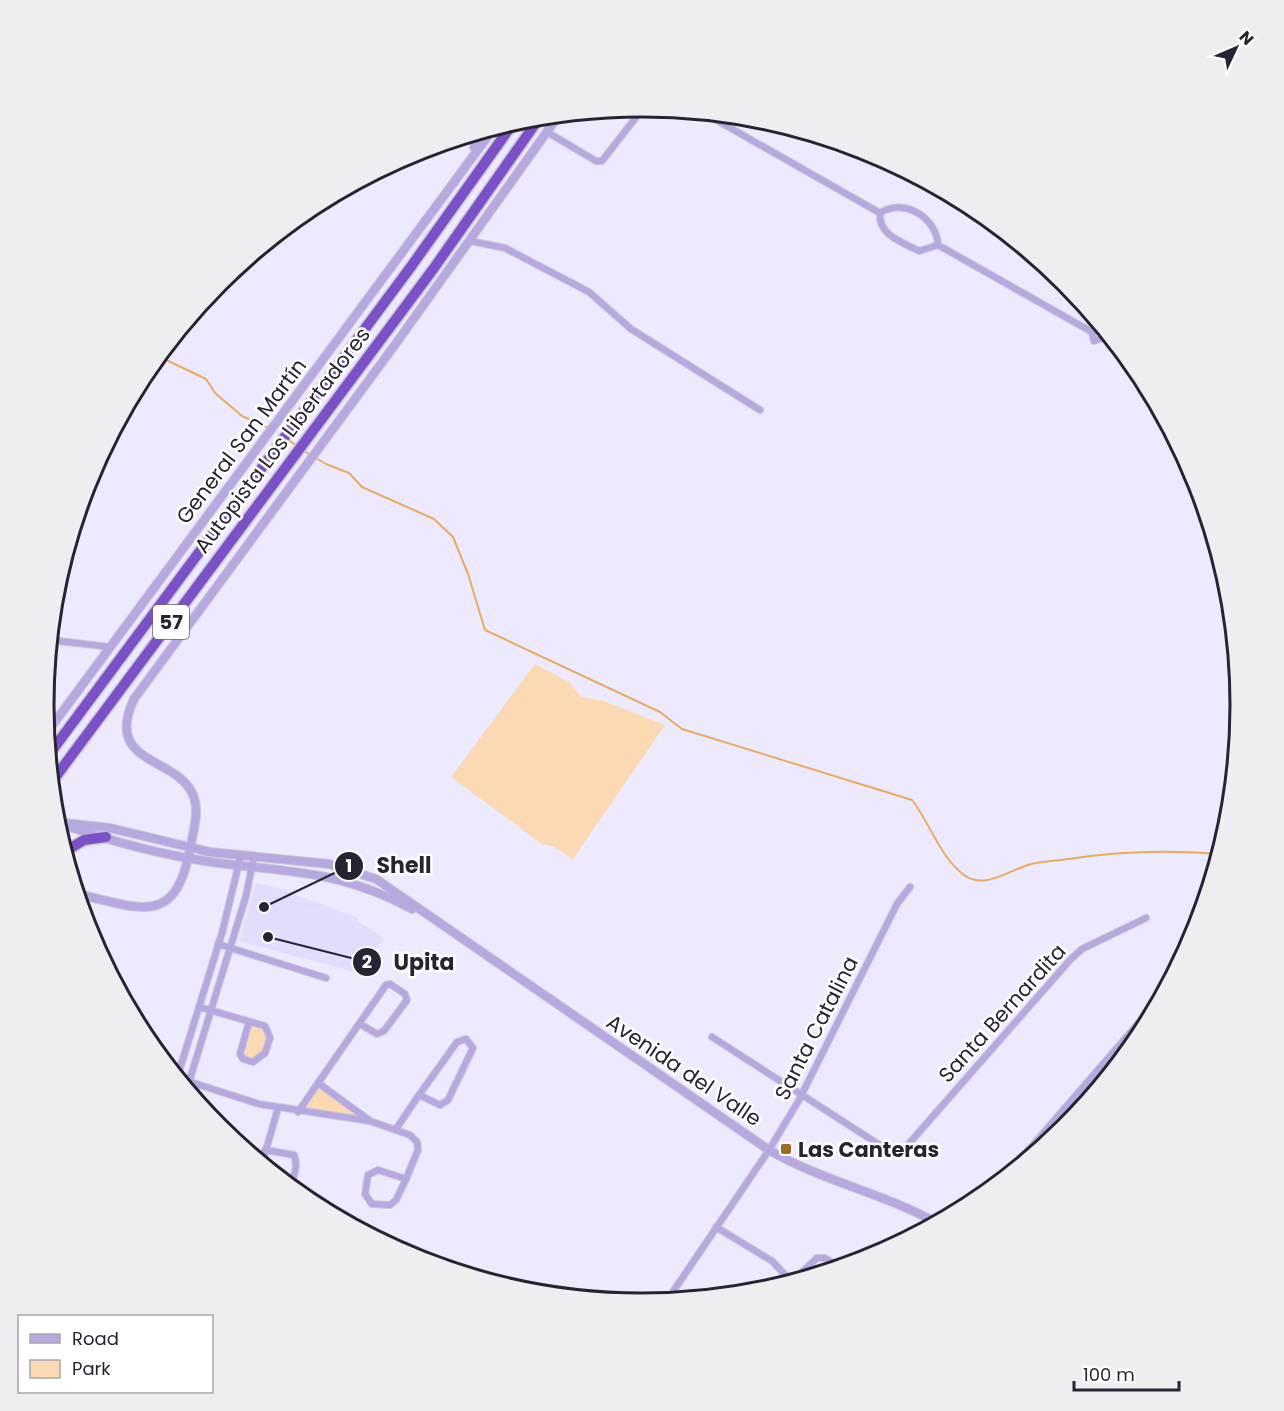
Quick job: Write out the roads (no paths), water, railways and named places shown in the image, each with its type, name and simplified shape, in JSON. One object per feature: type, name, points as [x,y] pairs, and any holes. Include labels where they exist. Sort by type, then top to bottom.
[{"type":"highway","name":"Autopista Los Libertadores","points":[[58,773],[441,259],[532,128]]},
{"type":"highway","name":"Autopista Los Libertadores","points":[[55,746],[277,448],[505,134]]},
{"type":"highway","points":[[71,847],[80,842],[106,837]]},
{"type":"street","points":[[547,132],[596,161],[602,161],[636,117]]},
{"type":"street","points":[[723,124],[880,213]]},
{"type":"street","points":[[85,896],[137,907],[159,904],[179,888],[188,858],[196,813],[193,794],[179,777],[151,762],[137,750],[128,731],[129,712],[140,689],[326,439],[552,125]]},
{"type":"street","name":"General San Martín","points":[[54,723],[485,139]]},
{"type":"street","name":"General San Martín","points":[[462,170],[479,141]]},
{"type":"street","points":[[880,213],[896,206],[906,208],[935,227],[938,245]]},
{"type":"street","points":[[880,213],[881,224],[885,232],[916,250],[926,250],[938,245]]},
{"type":"street","points":[[470,241],[501,246],[589,292],[631,329],[760,410]]},
{"type":"street","points":[[938,245],[1092,332]]},
{"type":"street","points":[[58,641],[110,647]]},
{"type":"street","name":"Avenida del Valle","points":[[66,823],[110,828],[190,847],[241,855],[329,864],[353,870],[387,885],[427,916],[769,1150],[815,1174],[897,1203],[929,1219]]},
{"type":"street","name":"Avenida del Valle","points":[[66,825],[188,858],[342,879],[373,889],[427,916]]},
{"type":"street","points":[[181,1069],[218,944],[241,855]]},
{"type":"street","points":[[190,1080],[246,896],[254,856]]},
{"type":"street","name":"Santa Catalina","points":[[673,1292],[769,1150],[802,1095],[897,904],[910,887]]},
{"type":"street","name":"Santa Bernardita","points":[[802,1095],[889,1151],[898,1151],[906,1147],[1070,960],[1082,949],[1146,918]]},
{"type":"street","points":[[218,944],[326,978]]},
{"type":"street","points":[[298,1112],[386,985],[390,984],[405,994],[407,1000],[384,1031],[377,1034],[360,1024]]},
{"type":"street","points":[[199,1007],[265,1026],[270,1038],[265,1053],[253,1062],[243,1059],[240,1053],[249,1022]]},
{"type":"street","points":[[1033,1145],[1131,1031]]},
{"type":"street","points":[[712,1037],[802,1095]]},
{"type":"street","points":[[396,1129],[419,1095],[457,1042],[462,1038],[469,1040],[471,1052],[445,1103],[436,1104],[419,1095]]},
{"type":"street","points":[[192,1083],[278,1108],[370,1121],[410,1135],[417,1142],[415,1159],[396,1200],[390,1205],[372,1204],[367,1199],[366,1184],[373,1171],[378,1170],[405,1179]]},
{"type":"street","points":[[318,1083],[370,1121]]},
{"type":"street","points":[[264,1156],[278,1108]]},
{"type":"street","points":[[265,1150],[294,1155],[296,1161],[293,1178]]},
{"type":"street","points":[[716,1227],[772,1261],[785,1275]]},
{"type":"street","points":[[805,1270],[817,1258],[825,1258],[831,1262]]},
{"type":"waterway","points":[[167,360],[206,379],[215,393],[242,416],[269,428]]},
{"type":"waterway","points":[[287,439],[297,446]]},
{"type":"waterway","points":[[304,451],[326,464],[349,473],[362,487],[434,519],[453,537],[468,574],[485,630],[660,712],[682,729],[912,800],[948,859],[964,875],[972,879],[988,880],[1028,865],[1107,854],[1211,854]]},
{"type":"place","name":"Shell","points":[[264,907]]},
{"type":"place","name":"Upita","points":[[268,937]]},
{"type":"place","name":"Las Canteras","points":[[786,1149]]}]
